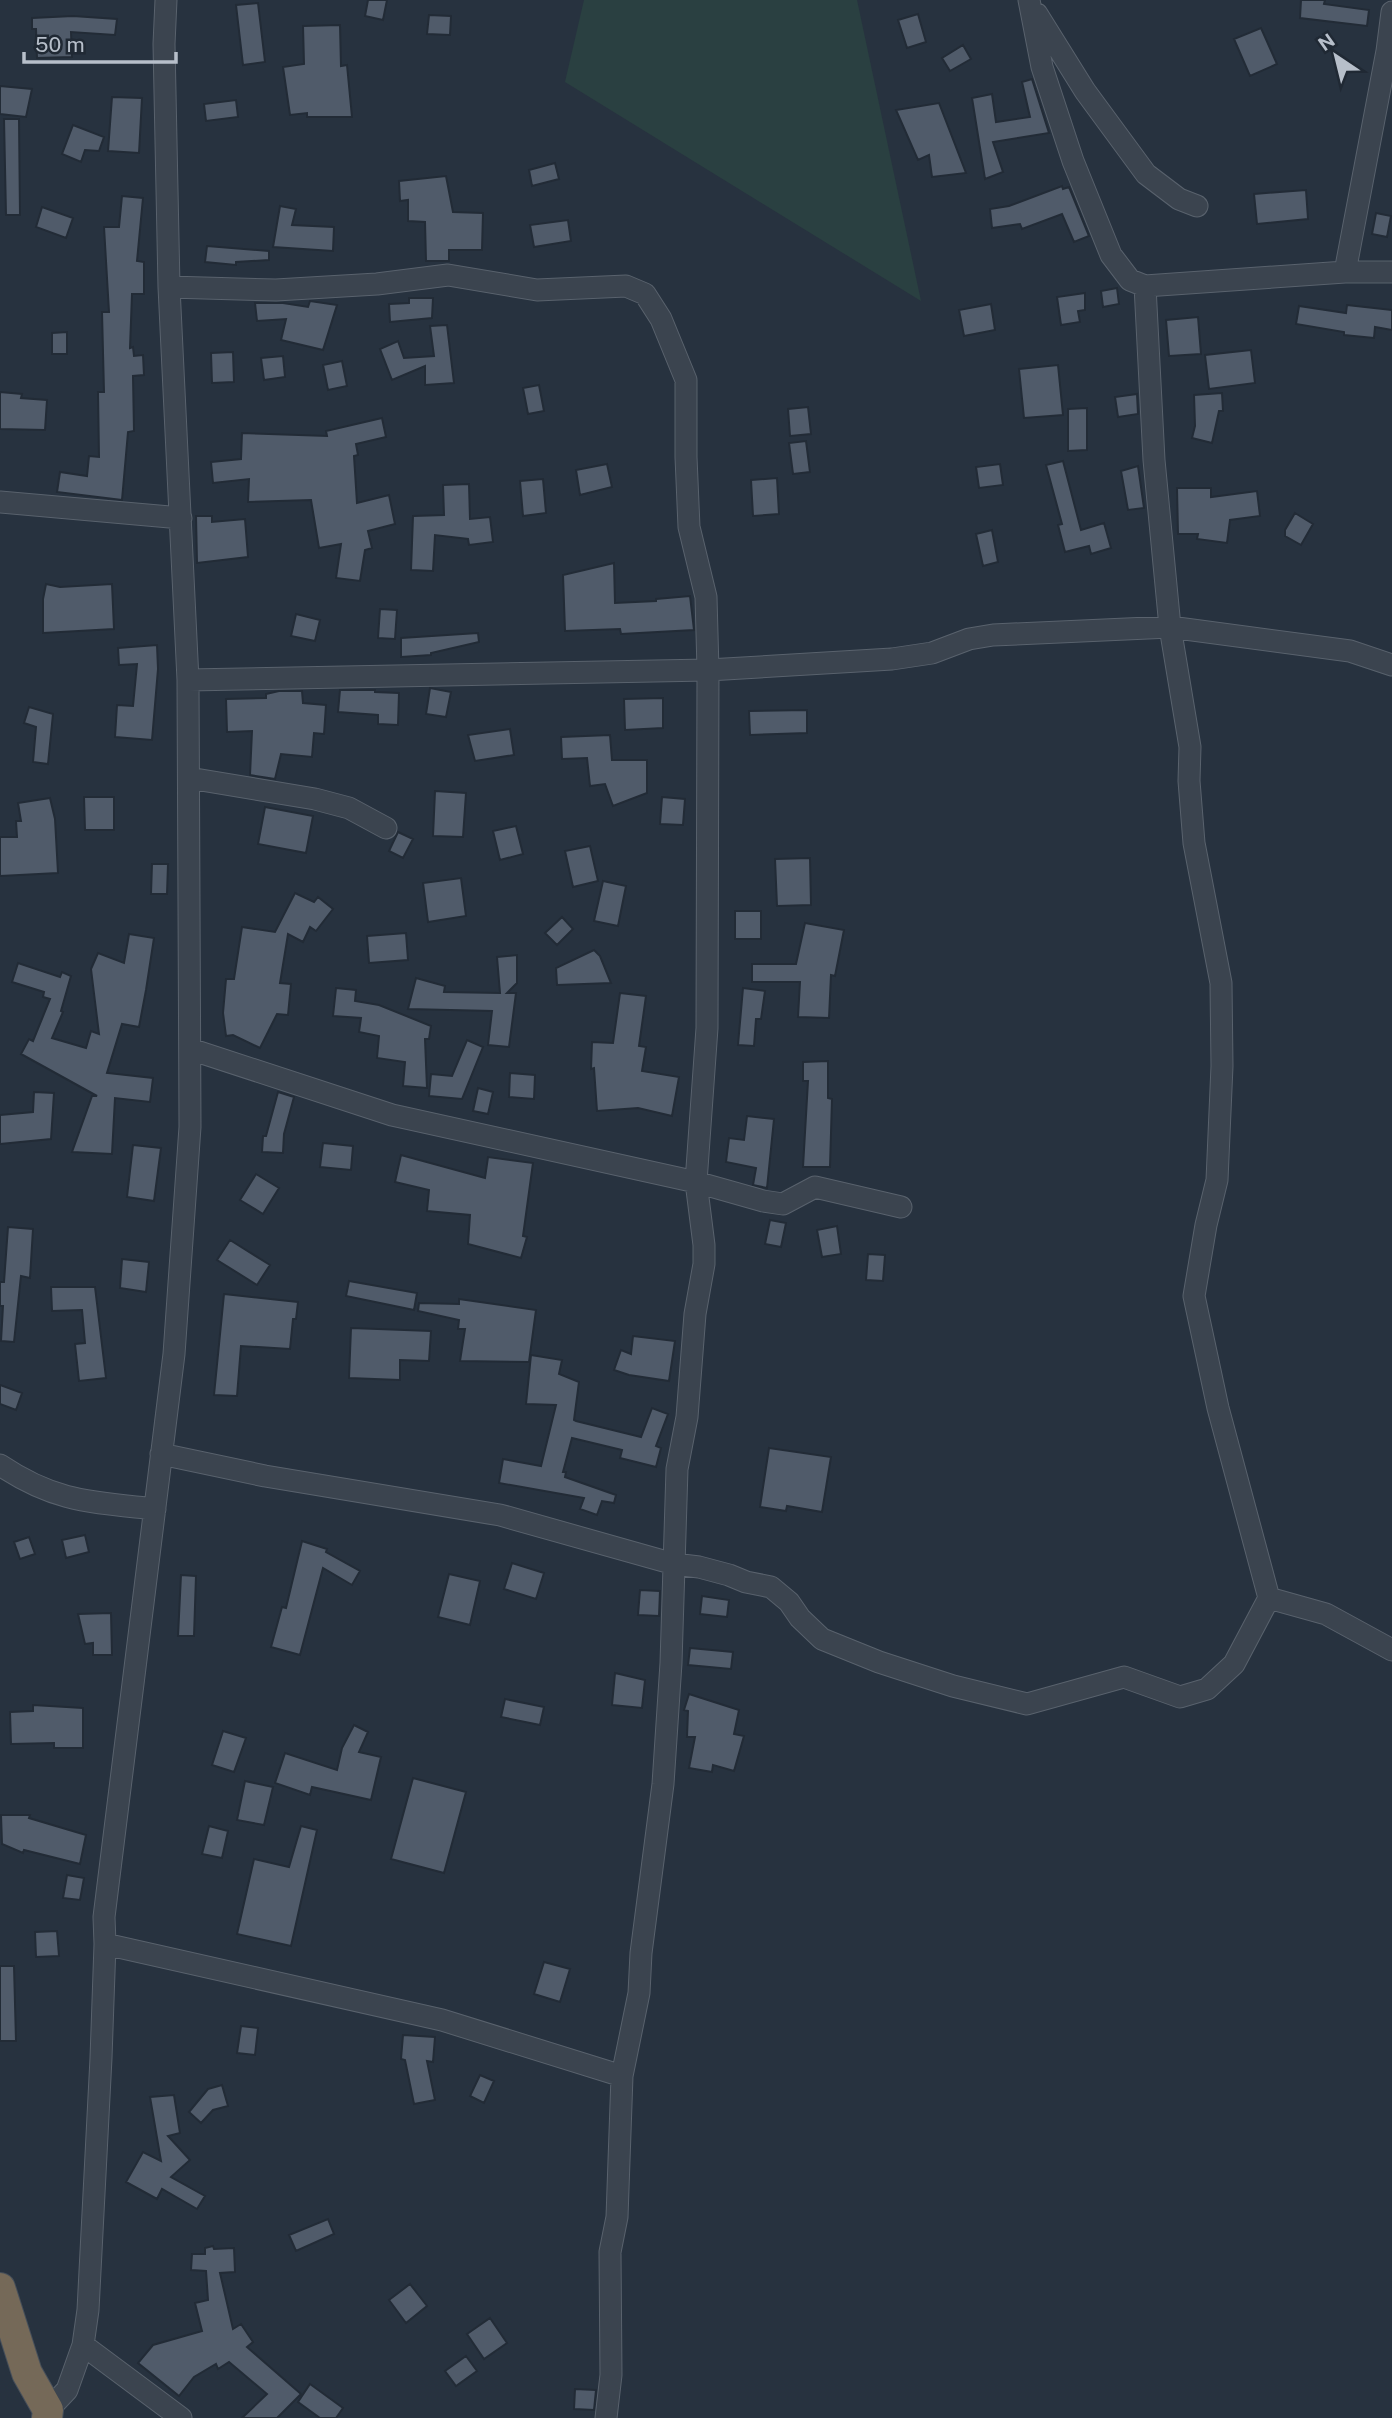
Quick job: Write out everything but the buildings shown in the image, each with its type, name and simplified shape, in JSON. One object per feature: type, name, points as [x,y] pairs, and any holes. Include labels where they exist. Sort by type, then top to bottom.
[{"type":"highway","points":[[0,2288],[27,2373],[47,2414]]},
{"type":"street","points":[[47,2414],[67,2390],[83,2345],[88,2310],[104,1917],[174,1354],[188,1155],[190,778],[188,680],[169,288],[164,44],[166,0]]},
{"type":"street","points":[[1030,1],[1085,91],[1146,174],[1179,199],[1197,206]]},
{"type":"street","points":[[1030,1],[1042,67],[1073,161],[1119,268],[1130,280],[1145,286],[1345,272],[1392,272]]},
{"type":"street","points":[[1345,272],[1392,12]]},
{"type":"street","points":[[169,288],[276,290],[377,284],[448,275],[537,290],[626,286],[645,294],[661,319],[687,380],[686,457],[690,527],[706,597],[708,670],[707,1028],[696,1182],[704,1264],[695,1314],[687,1416],[677,1469],[671,1663],[663,1784],[641,1953],[639,1993],[622,2076],[617,2217],[610,2252],[611,2375],[606,2418]]},
{"type":"street","points":[[161,1454],[265,1476],[500,1515],[674,1564],[699,1567],[771,1587],[789,1602],[800,1618],[822,1639],[878,1662],[953,1686],[1027,1704],[1124,1678],[1180,1698],[1208,1689],[1234,1664],[1269,1598],[1218,1409],[1195,1296],[1206,1225],[1217,1180],[1222,1066],[1221,983],[1194,843],[1189,781],[1190,747],[1170,627],[1154,460],[1145,286]]},
{"type":"street","points":[[0,502],[181,518]]},
{"type":"street","points":[[188,680],[708,670],[892,659],[932,653],[969,639],[993,635],[1170,627],[1350,651],[1392,666]]},
{"type":"street","points":[[190,778],[315,799],[349,808],[386,828]]},
{"type":"street","points":[[190,1049],[392,1115],[696,1182],[763,1201],[783,1204],[815,1187],[901,1207]]},
{"type":"street","points":[[0,1465],[22,1480],[51,1493],[84,1502],[155,1509]]},
{"type":"street","points":[[1269,1598],[1326,1614],[1392,1650]]},
{"type":"street","points":[[105,1944],[442,2020],[622,2076]]},
{"type":"street","points":[[83,2345],[181,2418]]},
{"type":"green space","points":[[584,0],[857,0],[921,301],[565,82]]}]
